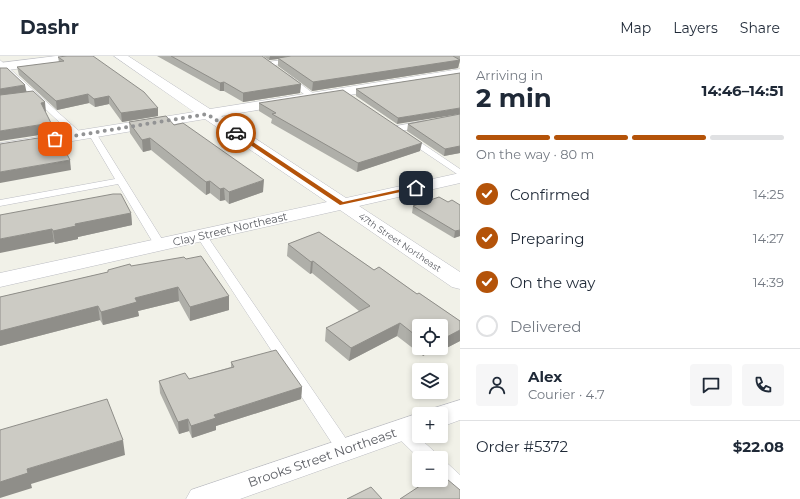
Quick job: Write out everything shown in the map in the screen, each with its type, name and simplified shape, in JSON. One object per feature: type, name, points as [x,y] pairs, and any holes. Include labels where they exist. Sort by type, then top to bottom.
[{"type":"street","points":[[2,65],[85,56]]},
{"type":"street","name":"47th Street Northeast","points":[[120,56],[460,282]]},
{"type":"street","points":[[0,148],[314,96],[348,96],[460,72]]},
{"type":"street","name":"Clay Street Northeast","points":[[0,280],[460,178]]},
{"type":"street","points":[[448,414],[460,410]]},
{"type":"street","name":"Brooks Street Northeast","points":[[206,498],[409,427]]},
{"type":"lane","points":[[314,96],[265,62],[324,56]]},
{"type":"lane","points":[[2,65],[33,97],[85,134],[121,181],[160,244]]},
{"type":"lane","points":[[431,122],[393,127],[460,173]]},
{"type":"lane","points":[[0,203],[121,181]]},
{"type":"lane","points":[[201,235],[345,450]]},
{"type":"lane","points":[[409,427],[425,451]]},
{"type":"lane","points":[[448,475],[460,486]]},
{"type":"building","points":[[93,56],[144,92],[158,108],[121,113],[109,96],[94,99],[88,94],[56,101],[17,67],[64,61],[58,57]]},
{"type":"building","points":[[171,56],[262,56],[301,84],[243,93],[224,82],[220,83]]},
{"type":"building","points":[[291,56],[453,56],[460,60],[313,82],[278,58]]},
{"type":"building","points":[[0,68],[7,68],[25,85],[0,89]]},
{"type":"building","points":[[460,73],[460,108],[398,118],[356,89]]},
{"type":"building","points":[[343,90],[422,143],[358,163],[272,114],[276,113],[259,103]]},
{"type":"building","points":[[33,91],[45,102],[41,103],[51,123],[0,131],[0,95]]},
{"type":"building","points":[[460,114],[460,146],[445,149],[408,124]]},
{"type":"building","points":[[166,116],[174,125],[183,123],[264,180],[229,192],[224,188],[220,189],[210,181],[206,182],[150,138],[142,140],[129,122]]},
{"type":"building","points":[[57,135],[70,160],[0,172],[0,144]]},
{"type":"building","points":[[113,194],[121,194],[131,213],[75,224],[76,226],[53,231],[52,229],[0,239],[0,215]]},
{"type":"building","points":[[439,197],[448,202],[452,200],[460,205],[460,230],[455,231],[413,206]]},
{"type":"building","points":[[319,232],[374,270],[379,267],[417,294],[419,293],[460,321],[460,330],[448,336],[448,319],[412,319],[412,332],[400,323],[351,348],[326,328],[370,306],[313,261],[311,262],[288,244]]},
{"type":"building","points":[[201,256],[229,296],[190,307],[178,287],[135,298],[137,302],[101,312],[98,306],[0,331],[0,297],[108,272],[108,270],[130,264],[131,266],[184,257],[186,259]]},
{"type":"building","points":[[276,350],[302,387],[214,415],[216,418],[191,426],[188,419],[178,422],[159,381],[185,373],[189,379],[234,367],[231,362]]},
{"type":"building","points":[[107,399],[123,440],[27,469],[28,473],[0,482],[0,430]]},
{"type":"building","points":[[448,480],[460,490],[460,499],[400,499],[418,487],[448,487]]},
{"type":"building","points":[[371,487],[382,499],[347,499]]},
{"type":"way so far","points":[[55,139],[207,114],[236,133]]},
{"type":"route","points":[[236,133],[342,204],[416,188]]}]
